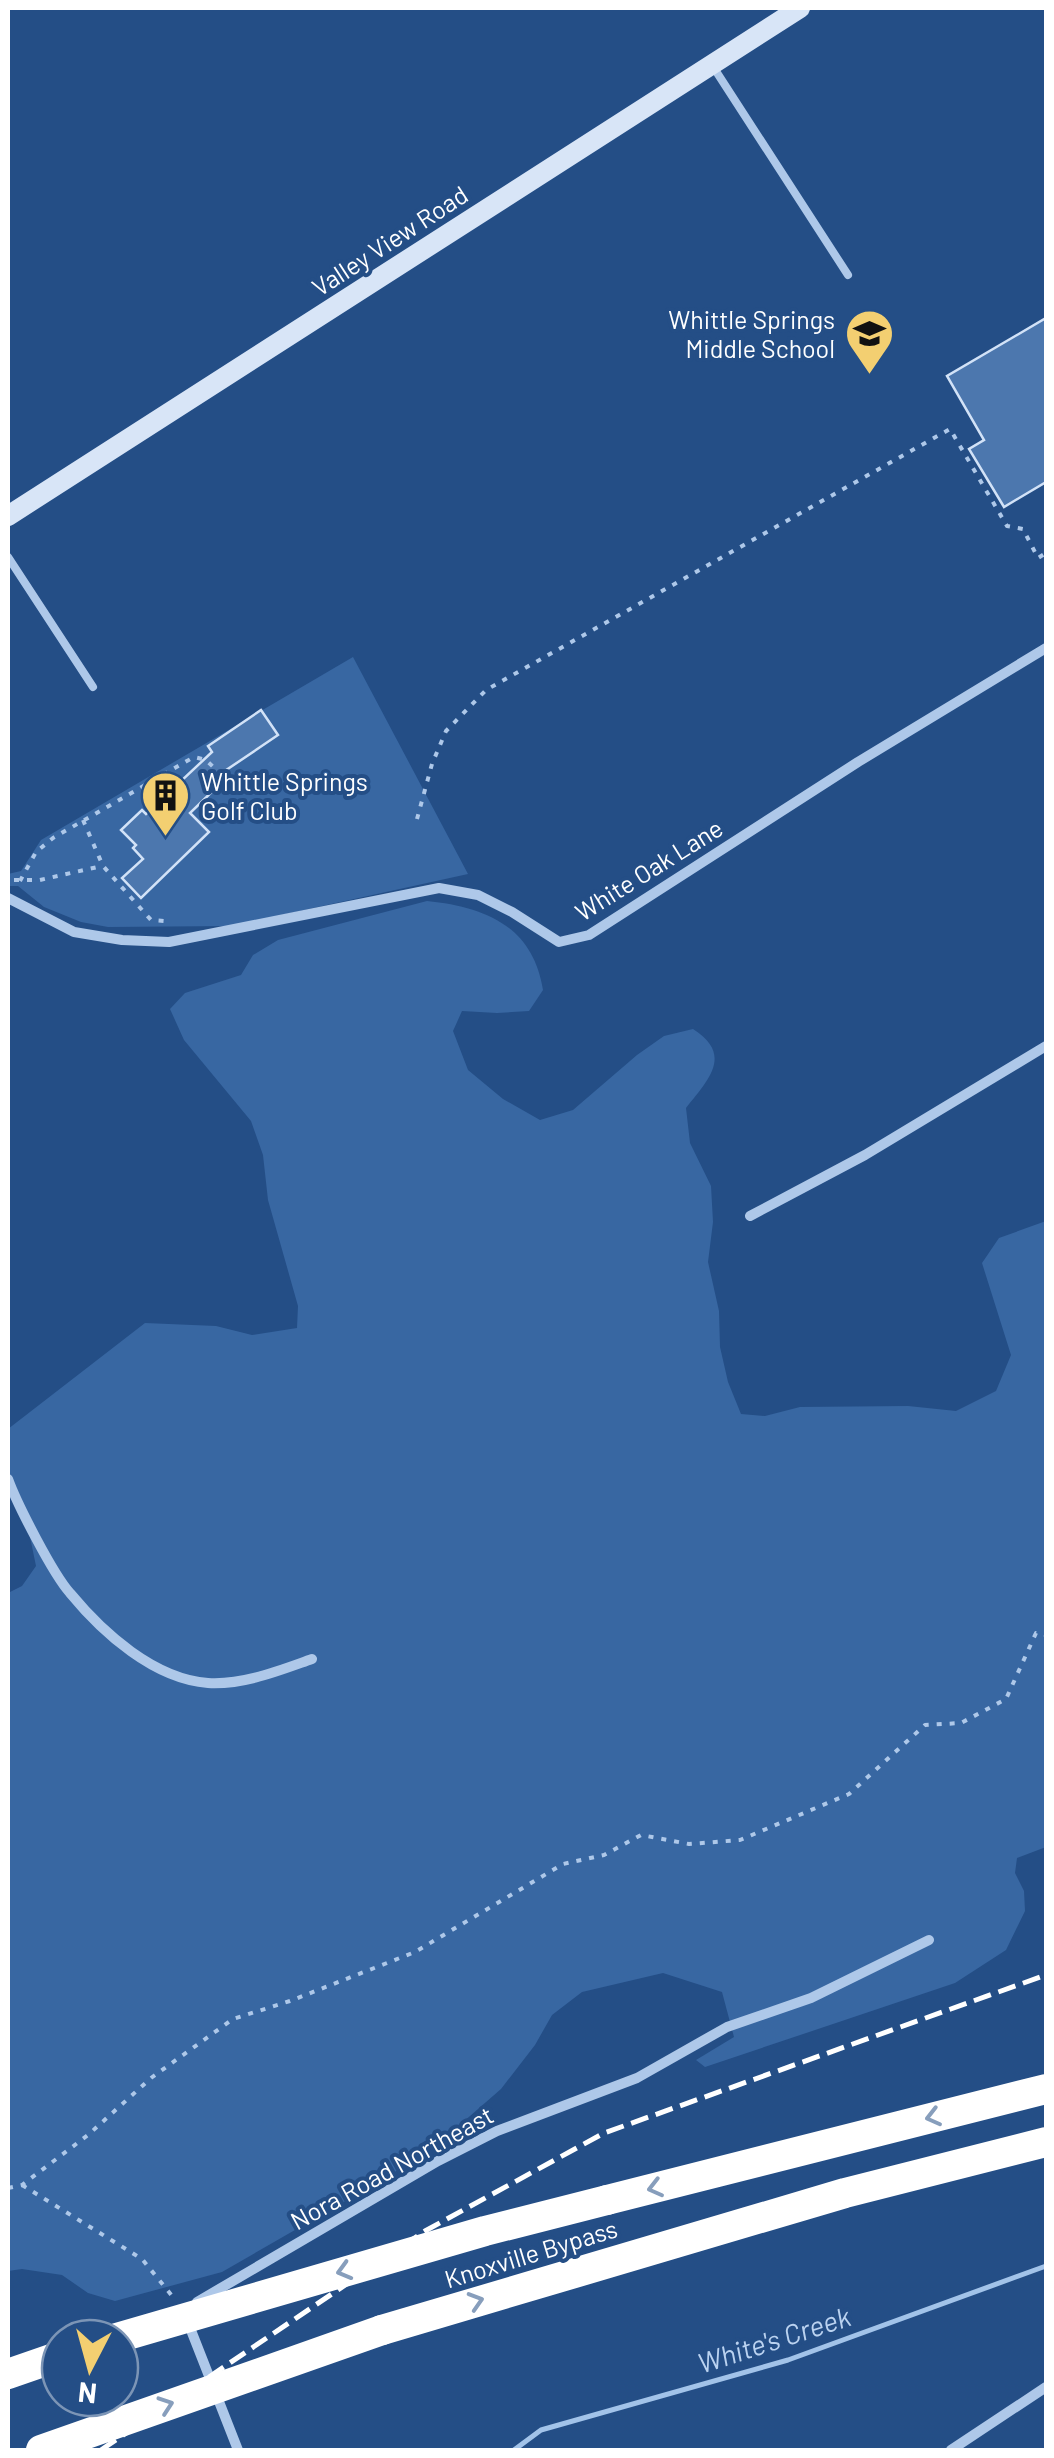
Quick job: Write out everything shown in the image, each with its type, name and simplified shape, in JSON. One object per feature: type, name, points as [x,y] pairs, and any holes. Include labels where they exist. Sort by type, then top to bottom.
[{"type":"highway","name":"Knoxville Bypass","points":[[140,2331],[484,2231],[1046,2089]]},
{"type":"highway","name":"Knoxville Bypass","points":[[41,2450],[382,2330],[712,2232],[1046,2142]]},
{"type":"highway","points":[[712,2232],[1046,2161]]},
{"type":"highway","points":[[15,2371],[40,2363]]},
{"type":"street","name":"Valley View Road","points":[[8,516],[800,8]]},
{"type":"street","name":"White Oak Lane","points":[[8,898],[74,932],[169,942],[439,888],[478,895],[559,942],[589,935],[858,762],[1046,648]]},
{"type":"street","points":[[750,1216],[865,1155],[1046,1046]]},
{"type":"street","points":[[8,1479],[67,1590],[102,1626],[158,1670],[206,1683],[249,1680],[312,1659]]},
{"type":"street","name":"Nora Road Northeast","points":[[183,2310],[496,2131],[637,2078],[727,2027],[811,1998],[929,1940]]},
{"type":"street","points":[[183,2310],[238,2450]]},
{"type":"street","points":[[951,2450],[1046,2387]]},
{"type":"lane","points":[[712,64],[848,275]]},
{"type":"lane","points":[[8,557],[93,687]]},
{"type":"path","points":[[417,819],[446,731],[486,690],[950,429],[1007,526],[1022,530],[1038,558],[1046,553]]},
{"type":"path","points":[[103,866],[40,880],[17,880],[43,845],[194,757],[206,760],[232,785]]},
{"type":"path","points":[[83,820],[103,866],[150,920],[164,922]]},
{"type":"path","points":[[8,2188],[22,2186],[88,2135],[150,2078],[233,2020],[416,1952],[563,1864],[604,1855],[641,1835],[689,1844],[740,1840],[849,1794],[925,1725],[961,1723],[1006,1699],[1036,1633],[1046,1634]]},
{"type":"path","points":[[22,2186],[142,2258],[183,2310]]},
{"type":"shaded area","points":[[353,657],[468,874],[231,926],[108,927],[81,922],[44,907],[18,886],[8,886],[8,874],[21,871],[41,840]]},
{"type":"shaded area","points":[[427,901],[487,915],[517,935],[529,950],[543,990],[529,1011],[462,1011],[453,1031],[468,1070],[503,1099],[540,1120],[573,1110],[664,1036],[693,1029],[712,1048],[715,1058],[709,1078],[686,1108],[690,1143],[711,1186],[713,1222],[708,1262],[719,1311],[720,1347],[741,1414],[765,1416],[800,1407],[908,1406],[956,1411],[996,1391],[1011,1355],[982,1263],[999,1238],[1046,1221],[1046,1847],[1017,1858],[1015,1873],[1024,1891],[1025,1911],[1006,1950],[955,1983],[705,2067],[696,2060],[734,2037],[722,1992],[663,1973],[582,1992],[552,2015],[535,2045],[501,2089],[447,2136],[389,2176],[222,2272],[115,2301],[88,2293],[62,2275],[22,2269],[8,2271],[8,1593],[22,1586],[36,1566],[29,1532],[8,1492],[8,1429],[145,1323],[216,1326],[252,1335],[297,1328],[298,1306],[268,1200],[263,1155],[251,1121],[184,1040],[170,1009],[185,993],[241,975],[253,955],[278,940]]},
{"type":"building","points":[[1046,318],[1046,482],[1004,507],[969,449],[984,440],[947,376]]},
{"type":"building","points":[[261,710],[278,735],[213,779],[219,785],[190,813],[209,832],[141,898],[122,878],[143,859],[121,830],[142,810],[146,814],[212,752],[208,746]]},
{"type":"waterway","name":"White's Creek","points":[[514,2450],[541,2430],[788,2360],[1046,2266]]},
{"type":"railway","points":[[101,2450],[425,2231],[604,2133],[1046,1975]]},
{"type":"place","name":"Whittle Springs Middle School","points":[[870,376]]},
{"type":"place","name":"Whittle Springs Golf Club","points":[[166,838]]}]
